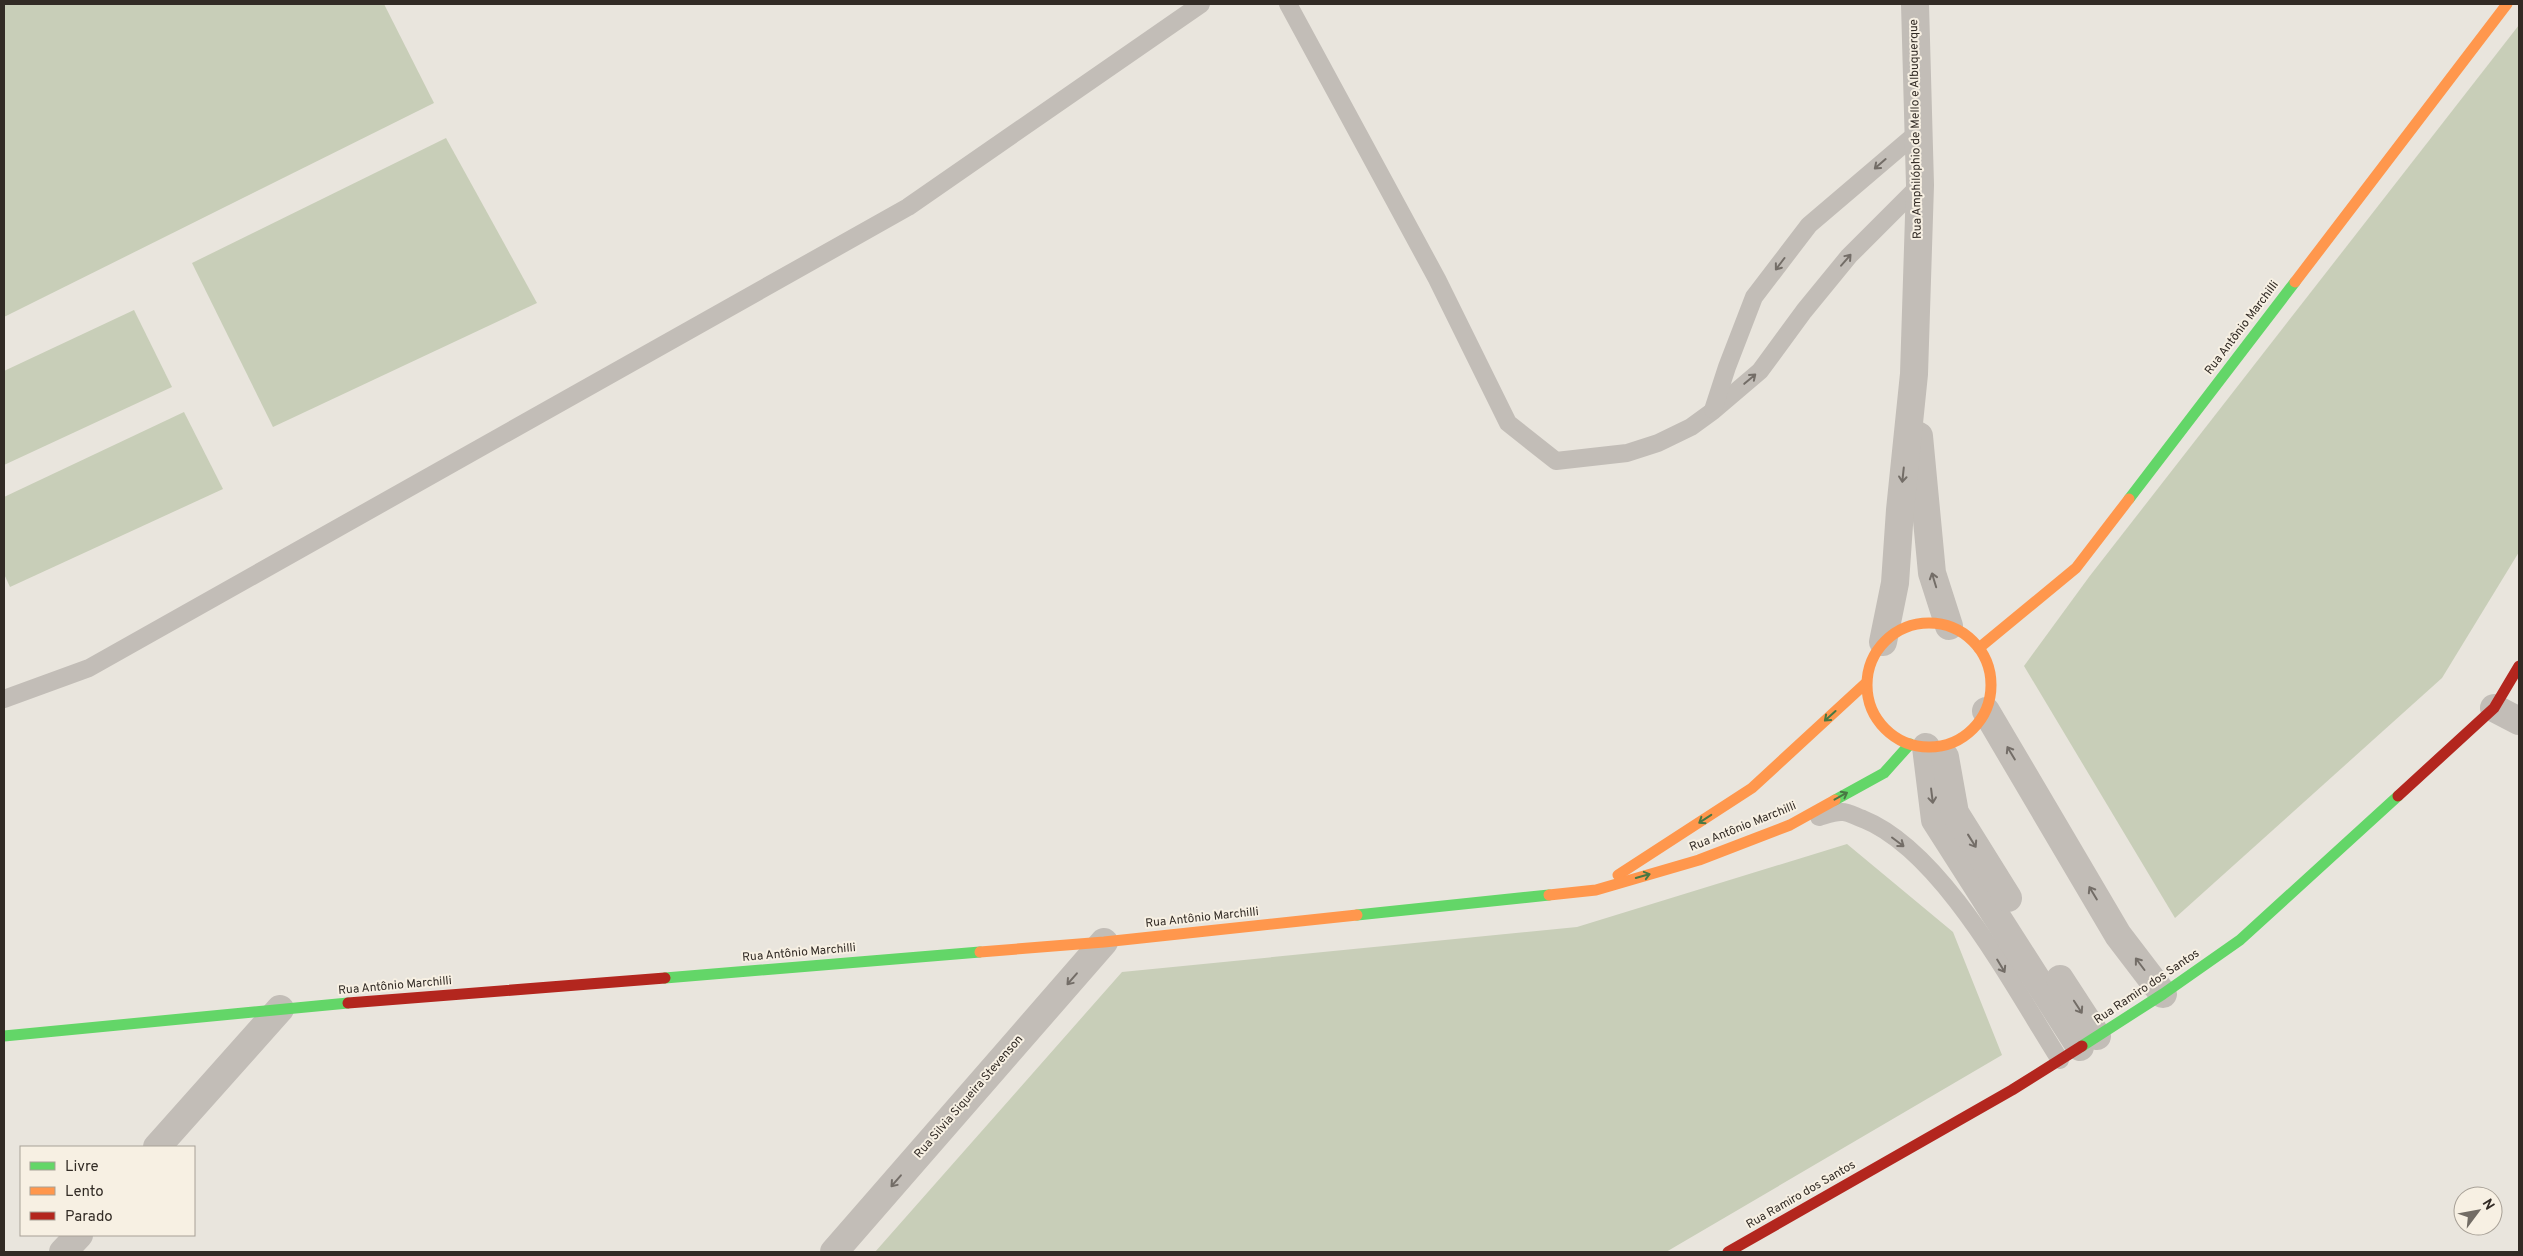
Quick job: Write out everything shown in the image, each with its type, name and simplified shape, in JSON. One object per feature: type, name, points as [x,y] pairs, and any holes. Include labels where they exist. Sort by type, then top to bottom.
[{"type":"street","name":"Rua Amphilóphio de Mello e Albuquerque","points":[[1883,642],[1895,583],[1900,510],[1914,374],[1920,185],[1917,132],[1915,4]]},
{"type":"street","name":"Rua Antônio Marchilli","points":[[1979,648],[2076,568],[2506,4]]},
{"type":"street","name":"Rua Amphilóphio de Mello e Albuquerque","points":[[1914,374],[1932,573],[1949,626]]},
{"type":"street","points":[[1932,622],[1949,626],[1966,635],[1979,648],[1989,668],[1991,689],[1986,711],[1968,733],[1926,746],[1888,731],[1872,710],[1866,684],[1871,661],[1883,642],[1897,631],[1914,625],[1932,622]]},
{"type":"street","name":"Rua Ramiro dos Santos","points":[[1728,1252],[2012,1090],[2163,994],[2240,940],[2494,708],[2519,666]]},
{"type":"street","name":"Rua Antônio Marchilli","points":[[1596,890],[1752,788],[1866,684]]},
{"type":"street","points":[[2494,708],[2519,721]]},
{"type":"street","points":[[1986,711],[2118,935],[2163,994]]},
{"type":"street","name":"Rua Antônio Marchilli","points":[[4,1036],[280,1009],[1104,942],[1596,890],[1699,860],[1790,825],[1884,773],[1926,746]]},
{"type":"street","points":[[1926,746],[1936,820],[2079,1048]]},
{"type":"street","name":"Rua Silvia Siqueira Stevenson","points":[[834,1252],[1104,942]]},
{"type":"street","points":[[158,1146],[280,1009]]},
{"type":"street","points":[[64,1252],[78,1236]]},
{"type":"lane","points":[[4,699],[89,668],[908,207],[1201,4]]},
{"type":"lane","points":[[1288,4],[1337,91],[1437,279],[1508,423],[1556,460],[1627,453],[1650,446],[1690,427],[1713,411],[1760,371],[1804,311],[1849,256],[1920,185]]},
{"type":"lane","points":[[1713,411],[1727,367],[1754,297],[1809,225],[1917,132]]},
{"type":"lane","points":[[1790,825],[1842,811],[1875,824],[1920,858],[1956,901],[1988,945],[2079,1048]]},
{"type":"green space","points":[[4,4],[384,4],[434,103],[4,317]]},
{"type":"green space","points":[[2519,25],[2519,552],[2442,678],[2175,918],[2024,666],[2089,577]]},
{"type":"green space","points":[[446,138],[537,303],[273,427],[192,263]]},
{"type":"green space","points":[[134,310],[172,387],[4,465],[4,371]]},
{"type":"green space","points":[[184,412],[223,489],[10,587],[4,574],[4,497]]},
{"type":"green space","points":[[1847,844],[1953,932],[2002,1055],[1666,1252],[875,1252],[1122,972],[1577,927]]},
{"type":"traffic: fast","points":[[2129,499],[2295,282]]},
{"type":"traffic: fast","points":[[1835,800],[1884,773],[1910,744]]},
{"type":"traffic: fast","points":[[2082,1046],[2163,994],[2240,940],[2398,796]]},
{"type":"traffic: fast","points":[[1357,915],[1549,895]]},
{"type":"traffic: fast","points":[[665,978],[980,952]]},
{"type":"traffic: fast","points":[[4,1036],[348,1003]]},
{"type":"traffic: slow","points":[[2295,282],[2507,4]]},
{"type":"traffic: slow","points":[[1979,648],[2076,568],[2129,499]]},
{"type":"traffic: slow","points":[[1929,623],[1953,628],[1973,641],[1986,661],[1991,685],[1986,709],[1973,729],[1953,742],[1929,747],[1905,742],[1885,729],[1872,709],[1867,685],[1872,661],[1885,641],[1905,628],[1929,623]]},
{"type":"traffic: slow","points":[[1618,875],[1752,788],[1866,683]]},
{"type":"traffic: slow","points":[[1549,895],[1596,890],[1699,860],[1790,825],[1835,800]]},
{"type":"traffic: slow","points":[[980,952],[1104,942],[1357,915]]},
{"type":"traffic: jam","points":[[2398,796],[2494,708],[2519,666]]},
{"type":"traffic: jam","points":[[348,1003],[665,978]]},
{"type":"traffic: jam","points":[[1728,1252],[2012,1090],[2082,1046]]}]
